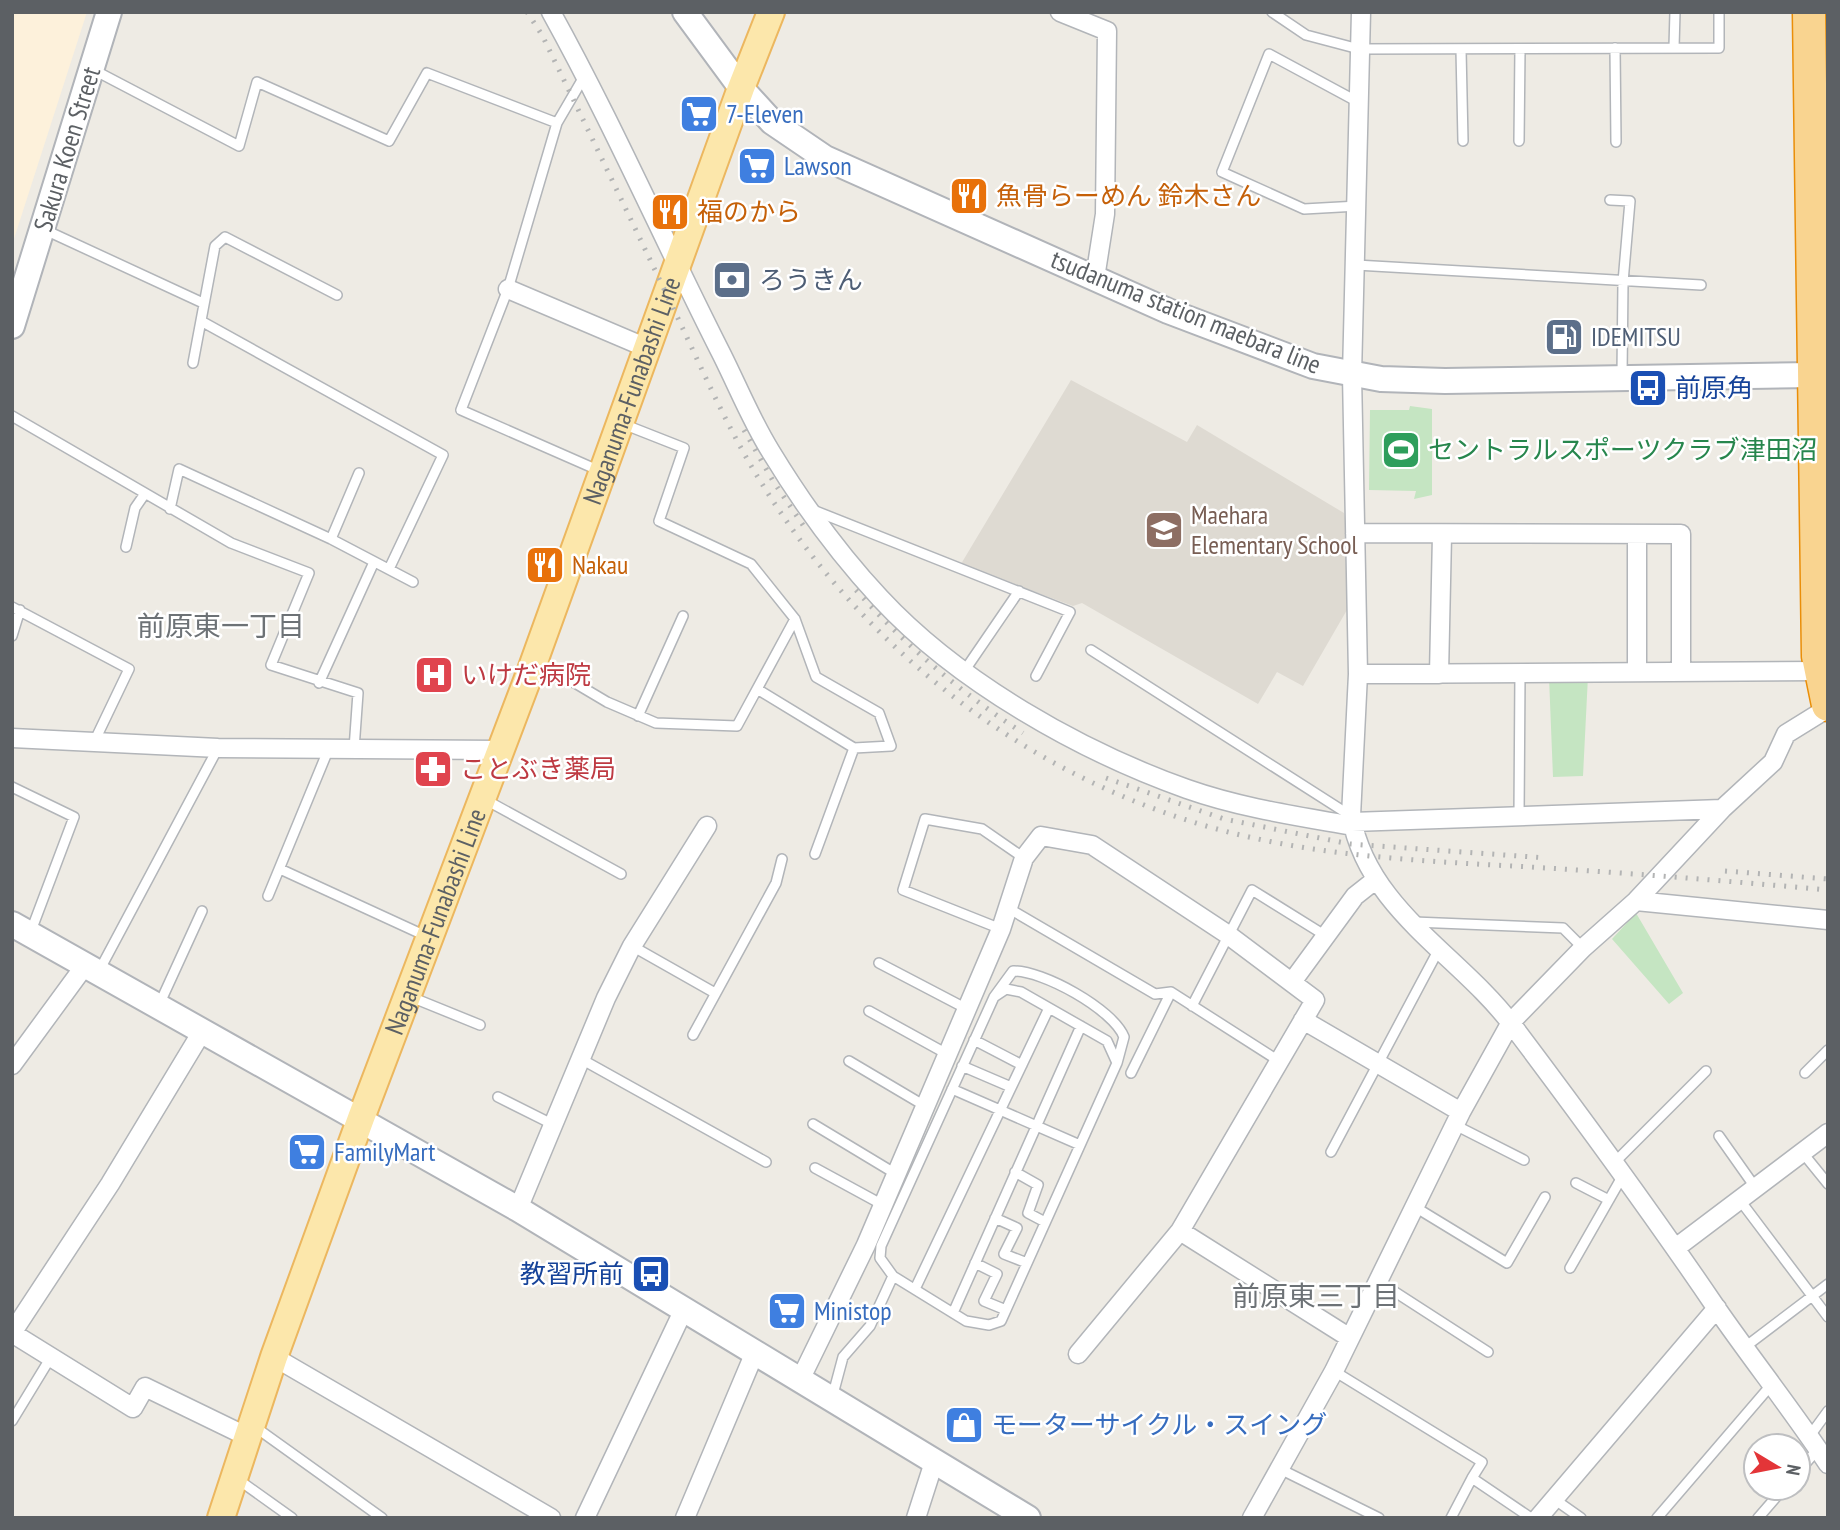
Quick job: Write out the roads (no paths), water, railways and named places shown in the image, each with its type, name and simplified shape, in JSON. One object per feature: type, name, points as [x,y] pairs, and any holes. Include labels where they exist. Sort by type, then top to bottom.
[{"type":"highway","points":[[1809,12],[1819,64],[1818,362],[1822,661],[1828,706]]},
{"type":"main road","name":"Naganuma-Funabashi Line","points":[[221,1518],[274,1357],[361,1118],[531,670],[741,88],[771,12]]},
{"type":"street","name":"Sakura Koen Street","points":[[12,326],[109,12]]},
{"type":"street","points":[[551,12],[585,74],[770,451],[851,565],[881,600],[917,634],[1023,711],[1089,747],[1187,789],[1261,810],[1352,821],[1722,809]]},
{"type":"street","name":"tsudanuma station maebara line","points":[[685,12],[741,88],[772,122],[825,158],[1168,311],[1313,366],[1352,375],[1445,381],[1622,378],[1818,362]]},
{"type":"street","points":[[1060,12],[1107,30],[1105,214],[1095,278]]},
{"type":"street","points":[[1361,12],[1352,375],[1358,674],[1352,821],[1374,881],[1438,950],[1511,1022],[1677,1247],[1818,1450]]},
{"type":"street","points":[[508,289],[647,348]]},
{"type":"street","points":[[1355,533],[1681,534],[1681,672]]},
{"type":"street","points":[[1637,534],[1637,672]]},
{"type":"street","points":[[1438,674],[1443,535]]},
{"type":"street","points":[[1358,674],[1681,672],[1822,661]]},
{"type":"street","points":[[1252,1518],[1334,1371],[1458,1118],[1511,1022],[1583,948],[1636,901],[1722,809],[1773,762],[1786,734],[1828,706]]},
{"type":"street","points":[[12,738],[218,748],[499,750]]},
{"type":"street","points":[[518,1209],[632,946],[706,826]]},
{"type":"street","points":[[800,1380],[883,1205],[1001,929],[1024,858],[1041,836],[1092,845],[1227,934],[1315,1000],[1180,1231],[1078,1354]]},
{"type":"street","points":[[1292,982],[1355,896],[1374,881]]},
{"type":"street","points":[[1636,901],[1828,920]]},
{"type":"street","points":[[21,929],[93,967],[518,1209],[1028,1518]]},
{"type":"street","points":[[12,1065],[93,967]]},
{"type":"street","points":[[1303,1020],[1379,1064],[1458,1118]]},
{"type":"street","points":[[203,1030],[110,1184],[12,1333],[133,1408],[145,1387],[250,1431]]},
{"type":"street","points":[[1677,1247],[1828,1133]]},
{"type":"street","points":[[1180,1231],[1350,1338]]},
{"type":"street","points":[[1538,1518],[1717,1308]]},
{"type":"street","points":[[585,1518],[684,1309]]},
{"type":"street","points":[[685,1518],[755,1352]]},
{"type":"street","points":[[274,1357],[551,1518]]},
{"type":"street","points":[[916,1518],[934,1462]]},
{"type":"lane","points":[[1272,12],[1306,35],[1359,49],[1461,50],[1719,48],[1719,12]]},
{"type":"lane","points":[[1674,47],[1675,12]]},
{"type":"lane","points":[[1615,48],[1616,142]]},
{"type":"lane","points":[[1518,141],[1520,49]]},
{"type":"lane","points":[[1461,50],[1463,141]]},
{"type":"lane","points":[[1358,206],[1304,209],[1222,172],[1269,54],[1359,103]]},
{"type":"lane","points":[[90,68],[239,146],[257,82],[389,141],[427,73],[557,123]]},
{"type":"lane","points":[[585,74],[557,123],[508,289],[461,410],[602,472]]},
{"type":"lane","points":[[1610,200],[1630,201],[1623,282],[1622,378]]},
{"type":"lane","points":[[43,229],[203,303]]},
{"type":"lane","points":[[193,363],[215,246],[225,237],[337,295]]},
{"type":"lane","points":[[1356,265],[1701,285]]},
{"type":"lane","points":[[201,321],[443,455],[389,569]]},
{"type":"lane","points":[[12,416],[144,495],[231,543],[309,573],[271,665],[319,683],[358,693],[354,749]]},
{"type":"lane","points":[[620,423],[684,448],[659,521],[751,564],[795,619],[816,677],[879,713],[891,746],[854,748],[757,689]]},
{"type":"lane","points":[[170,509],[179,469],[331,539],[413,582]]},
{"type":"lane","points":[[331,539],[359,473]]},
{"type":"lane","points":[[126,547],[135,508],[144,495]]},
{"type":"lane","points":[[810,508],[1070,612],[1036,676]]},
{"type":"lane","points":[[319,683],[374,562]]},
{"type":"lane","points":[[965,670],[1018,591]]},
{"type":"lane","points":[[12,636],[16,609],[129,669],[95,740]]},
{"type":"lane","points":[[638,716],[683,616]]},
{"type":"lane","points":[[531,670],[575,683],[656,723],[737,726],[795,619]]},
{"type":"lane","points":[[1091,650],[1352,821]]},
{"type":"lane","points":[[1519,816],[1520,673]]},
{"type":"lane","points":[[93,967],[218,748]]},
{"type":"lane","points":[[268,896],[329,748]]},
{"type":"lane","points":[[815,854],[854,748]]},
{"type":"lane","points":[[12,788],[74,817],[21,929]]},
{"type":"lane","points":[[483,798],[621,874]]},
{"type":"lane","points":[[1001,929],[903,890],[925,818],[982,829],[1024,858]]},
{"type":"lane","points":[[693,1035],[776,883],[782,859]]},
{"type":"lane","points":[[280,869],[430,937]]},
{"type":"lane","points":[[1192,1006],[1252,890],[1326,936]]},
{"type":"lane","points":[[1008,908],[1155,994],[1171,992],[1279,1061]]},
{"type":"lane","points":[[159,1005],[202,911]]},
{"type":"lane","points":[[1412,922],[1563,928],[1583,948]]},
{"type":"lane","points":[[632,946],[715,993]]},
{"type":"lane","points":[[1331,1152],[1438,950]]},
{"type":"lane","points":[[879,963],[967,1009]]},
{"type":"lane","points":[[1013,971],[1039,974],[1108,1015],[1121,1028],[1124,1037],[1116,1063],[1001,1321],[989,1325],[975,1325],[893,1276],[880,1258],[881,1246],[974,1041],[994,997],[1013,971]]},
{"type":"lane","points":[[994,997],[1006,989],[1021,992],[1107,1041],[1116,1063]]},
{"type":"lane","points":[[1131,1073],[1171,992]]},
{"type":"lane","points":[[408,996],[480,1025]]},
{"type":"lane","points":[[915,1289],[1049,1008]]},
{"type":"lane","points":[[869,1011],[947,1054]]},
{"type":"lane","points":[[953,1312],[1081,1026]]},
{"type":"lane","points":[[974,1041],[1022,1065]]},
{"type":"lane","points":[[1805,1073],[1828,1049]]},
{"type":"lane","points":[[581,1059],[766,1163]]},
{"type":"lane","points":[[849,1061],[925,1106]]},
{"type":"lane","points":[[962,1066],[1012,1087]]},
{"type":"lane","points":[[1570,1268],[1609,1200],[1618,1170],[1706,1071]]},
{"type":"lane","points":[[952,1089],[1080,1145]]},
{"type":"lane","points":[[498,1097],[554,1125]]},
{"type":"lane","points":[[1458,1118],[1524,1160]]},
{"type":"lane","points":[[813,1124],[896,1174]]},
{"type":"lane","points":[[1719,1136],[1755,1187]]},
{"type":"lane","points":[[1802,1152],[1828,1184]]},
{"type":"lane","points":[[815,1168],[883,1205]]},
{"type":"lane","points":[[1015,1172],[1038,1185],[1028,1213],[1045,1222]]},
{"type":"lane","points":[[1576,1183],[1609,1200]]},
{"type":"lane","points":[[1415,1207],[1507,1263],[1545,1197]]},
{"type":"lane","points":[[1740,1199],[1828,1317]]},
{"type":"lane","points":[[995,1218],[1017,1228],[1004,1254],[1027,1263]]},
{"type":"lane","points":[[975,1263],[997,1275],[984,1301],[1006,1310]]},
{"type":"lane","points":[[832,1400],[843,1357],[870,1326],[893,1276]]},
{"type":"lane","points":[[1378,1280],[1488,1352]]},
{"type":"lane","points":[[1745,1347],[1828,1284]]},
{"type":"lane","points":[[12,1421],[51,1357]]},
{"type":"lane","points":[[1334,1371],[1482,1462],[1451,1518]]},
{"type":"lane","points":[[1657,1518],[1772,1384]]},
{"type":"lane","points":[[1818,1450],[1828,1411]]},
{"type":"lane","points":[[250,1431],[382,1518]]},
{"type":"lane","points":[[1280,1469],[1376,1517]]},
{"type":"lane","points":[[235,1477],[292,1518]]},
{"type":"lane","points":[[1472,1478],[1531,1518]]},
{"type":"lane","points":[[1554,1499],[1581,1518]]},
{"type":"lane","points":[[1758,1518],[1772,1502]]},
{"type":"railway","points":[[527,12],[542,35],[728,423],[764,487],[805,547],[852,603],[903,654],[959,701],[1018,742],[1081,777],[1148,806],[1217,829],[1294,846],[1412,860],[1828,890]]},
{"type":"railway","points":[[744,430],[773,481],[807,531]]},
{"type":"railway","points":[[856,590],[894,630],[935,667],[1023,733]]},
{"type":"railway","points":[[1106,778],[1224,819],[1350,844],[1547,858]]},
{"type":"railway","points":[[1725,871],[1828,879]]},
{"type":"place","name":"7-Eleven","points":[[699,114]]},
{"type":"place","name":"Lawson","points":[[757,166]]},
{"type":"place","name":"魚骨らーめん 鈴木さん","points":[[969,196]]},
{"type":"place","name":"福のから","points":[[670,212]]},
{"type":"place","name":"ろうきん","points":[[732,280]]},
{"type":"place","name":"IDEMITSU","points":[[1564,337]]},
{"type":"place","name":"前原角","points":[[1648,388]]},
{"type":"place","name":"セントラルスポーツクラブ津田沼","points":[[1401,450]]},
{"type":"place","name":"Maehara Elementary School","points":[[1164,530]]},
{"type":"place","name":"Nakau","points":[[545,565]]},
{"type":"place","name":"いけだ病院","points":[[434,675]]},
{"type":"place","name":"ことぶき薬局","points":[[433,769]]},
{"type":"place","name":"FamilyMart","points":[[307,1152]]},
{"type":"place","name":"教習所前","points":[[651,1274]]},
{"type":"place","name":"Ministop","points":[[787,1311]]},
{"type":"place","name":"モーターサイクル・スイング","points":[[964,1425]]},
{"type":"district","name":"前原東一丁目","points":[[221,626]]},
{"type":"district","name":"前原東三丁目","points":[[1316,1296]]}]
